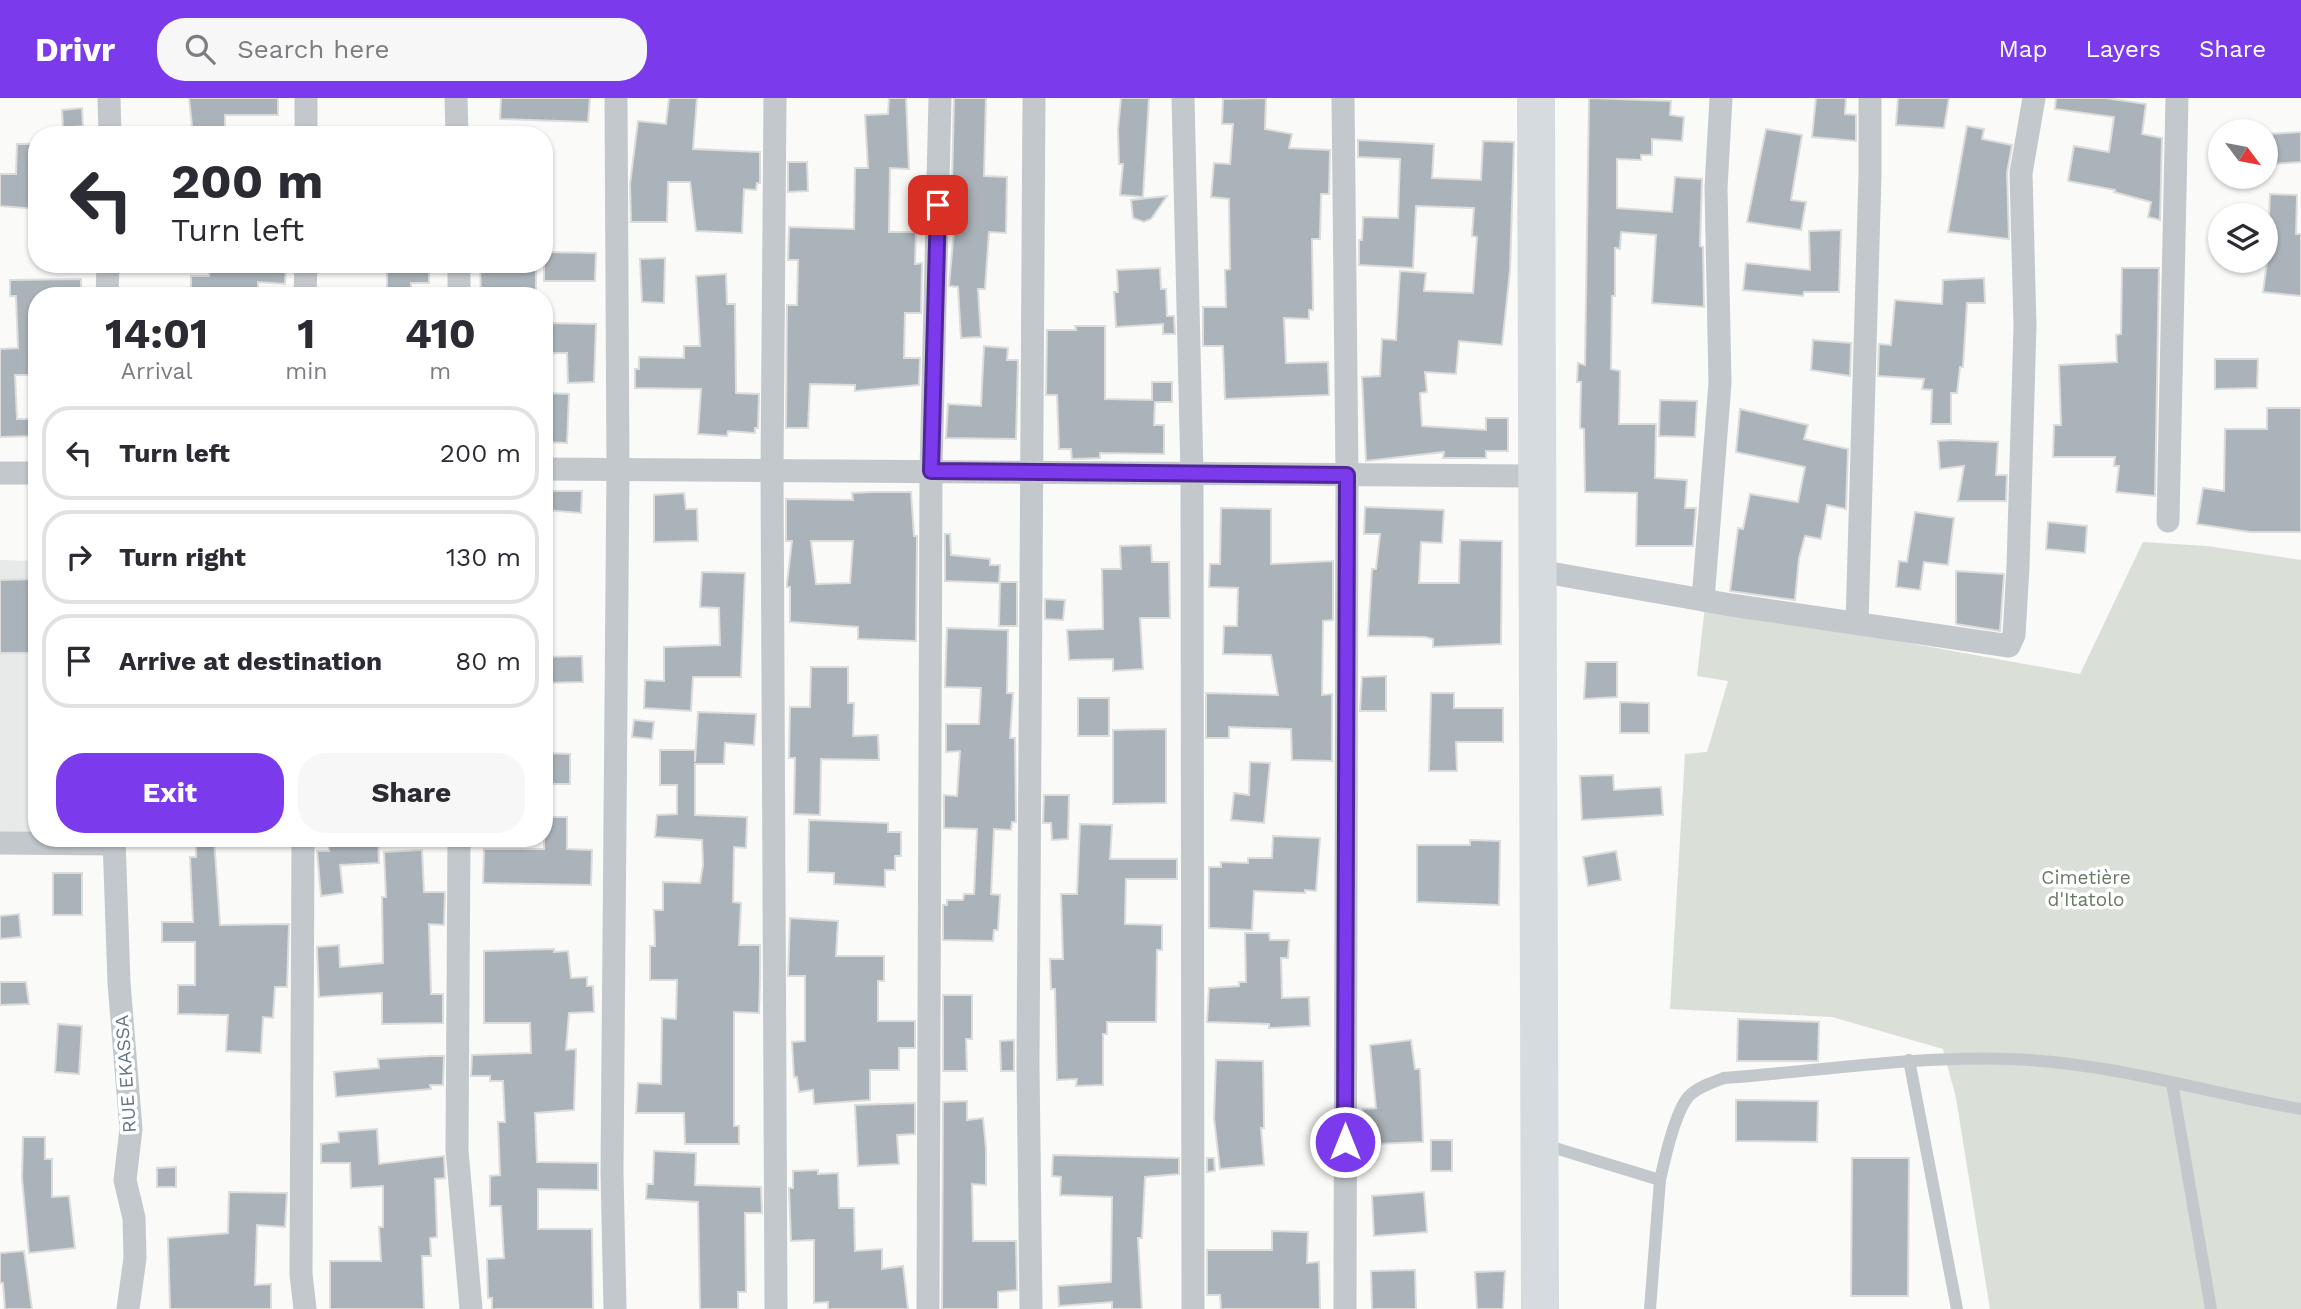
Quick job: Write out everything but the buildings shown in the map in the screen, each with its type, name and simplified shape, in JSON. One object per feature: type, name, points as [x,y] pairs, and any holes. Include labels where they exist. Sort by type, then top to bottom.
[{"type":"highway","points":[[1536,98],[1539,476],[1537,1143],[1541,1309]]},
{"type":"street","points":[[110,98],[110,126]]},
{"type":"street","points":[[306,98],[306,126]]},
{"type":"street","points":[[456,98],[457,126]]},
{"type":"street","points":[[615,1309],[612,1172],[618,469],[616,98]]},
{"type":"street","points":[[775,98],[772,470],[776,1309]]},
{"type":"street","points":[[928,1309],[931,471],[940,98]]},
{"type":"street","points":[[1031,1309],[1028,1064],[1034,98]]},
{"type":"street","points":[[1183,98],[1192,473],[1193,1309]]},
{"type":"street","points":[[1343,98],[1347,475],[1345,1309]]},
{"type":"street","points":[[1703,600],[1720,383],[1716,188],[1721,98]]},
{"type":"street","points":[[1857,623],[1870,98]]},
{"type":"street","points":[[1539,570],[1703,600],[2005,646],[2012,642],[2018,567],[2025,326],[2021,173],[2034,98]]},
{"type":"street","points":[[2168,521],[2177,98]]},
{"type":"street","points":[[553,468],[1539,476]]},
{"type":"street","points":[[0,474],[28,473]]},
{"type":"street","points":[[0,843],[28,843]]},
{"type":"street","name":"RUE EKASSA","points":[[114,847],[119,983],[131,1129],[125,1180],[134,1218],[135,1258],[128,1309]]},
{"type":"street","points":[[303,847],[301,1274],[305,1309]]},
{"type":"street","points":[[459,847],[457,1150],[471,1309]]},
{"type":"lane","points":[[1650,1309],[1660,1180],[1682,1106],[1690,1094],[1724,1077],[1909,1060],[2009,1059],[2077,1064],[2301,1109]]},
{"type":"lane","points":[[1909,1060],[1957,1309]]},
{"type":"lane","points":[[2172,1083],[2211,1309]]},
{"type":"lane","points":[[1537,1143],[1660,1180]]},
{"type":"shaded area","points":[[0,560],[28,561],[28,839],[0,844]]},
{"type":"green space","name":"Cimetière d'Itatolo","points":[[2143,542],[2207,546],[2301,560],[2301,1309],[1990,1309],[1956,1098],[1943,1049],[1832,1017],[1670,1009],[1685,754],[1707,752],[1728,681],[1697,676],[1705,606],[2080,674]]},
{"type":"route","points":[[938,205],[931,471],[1347,475],[1345,1142]]}]
